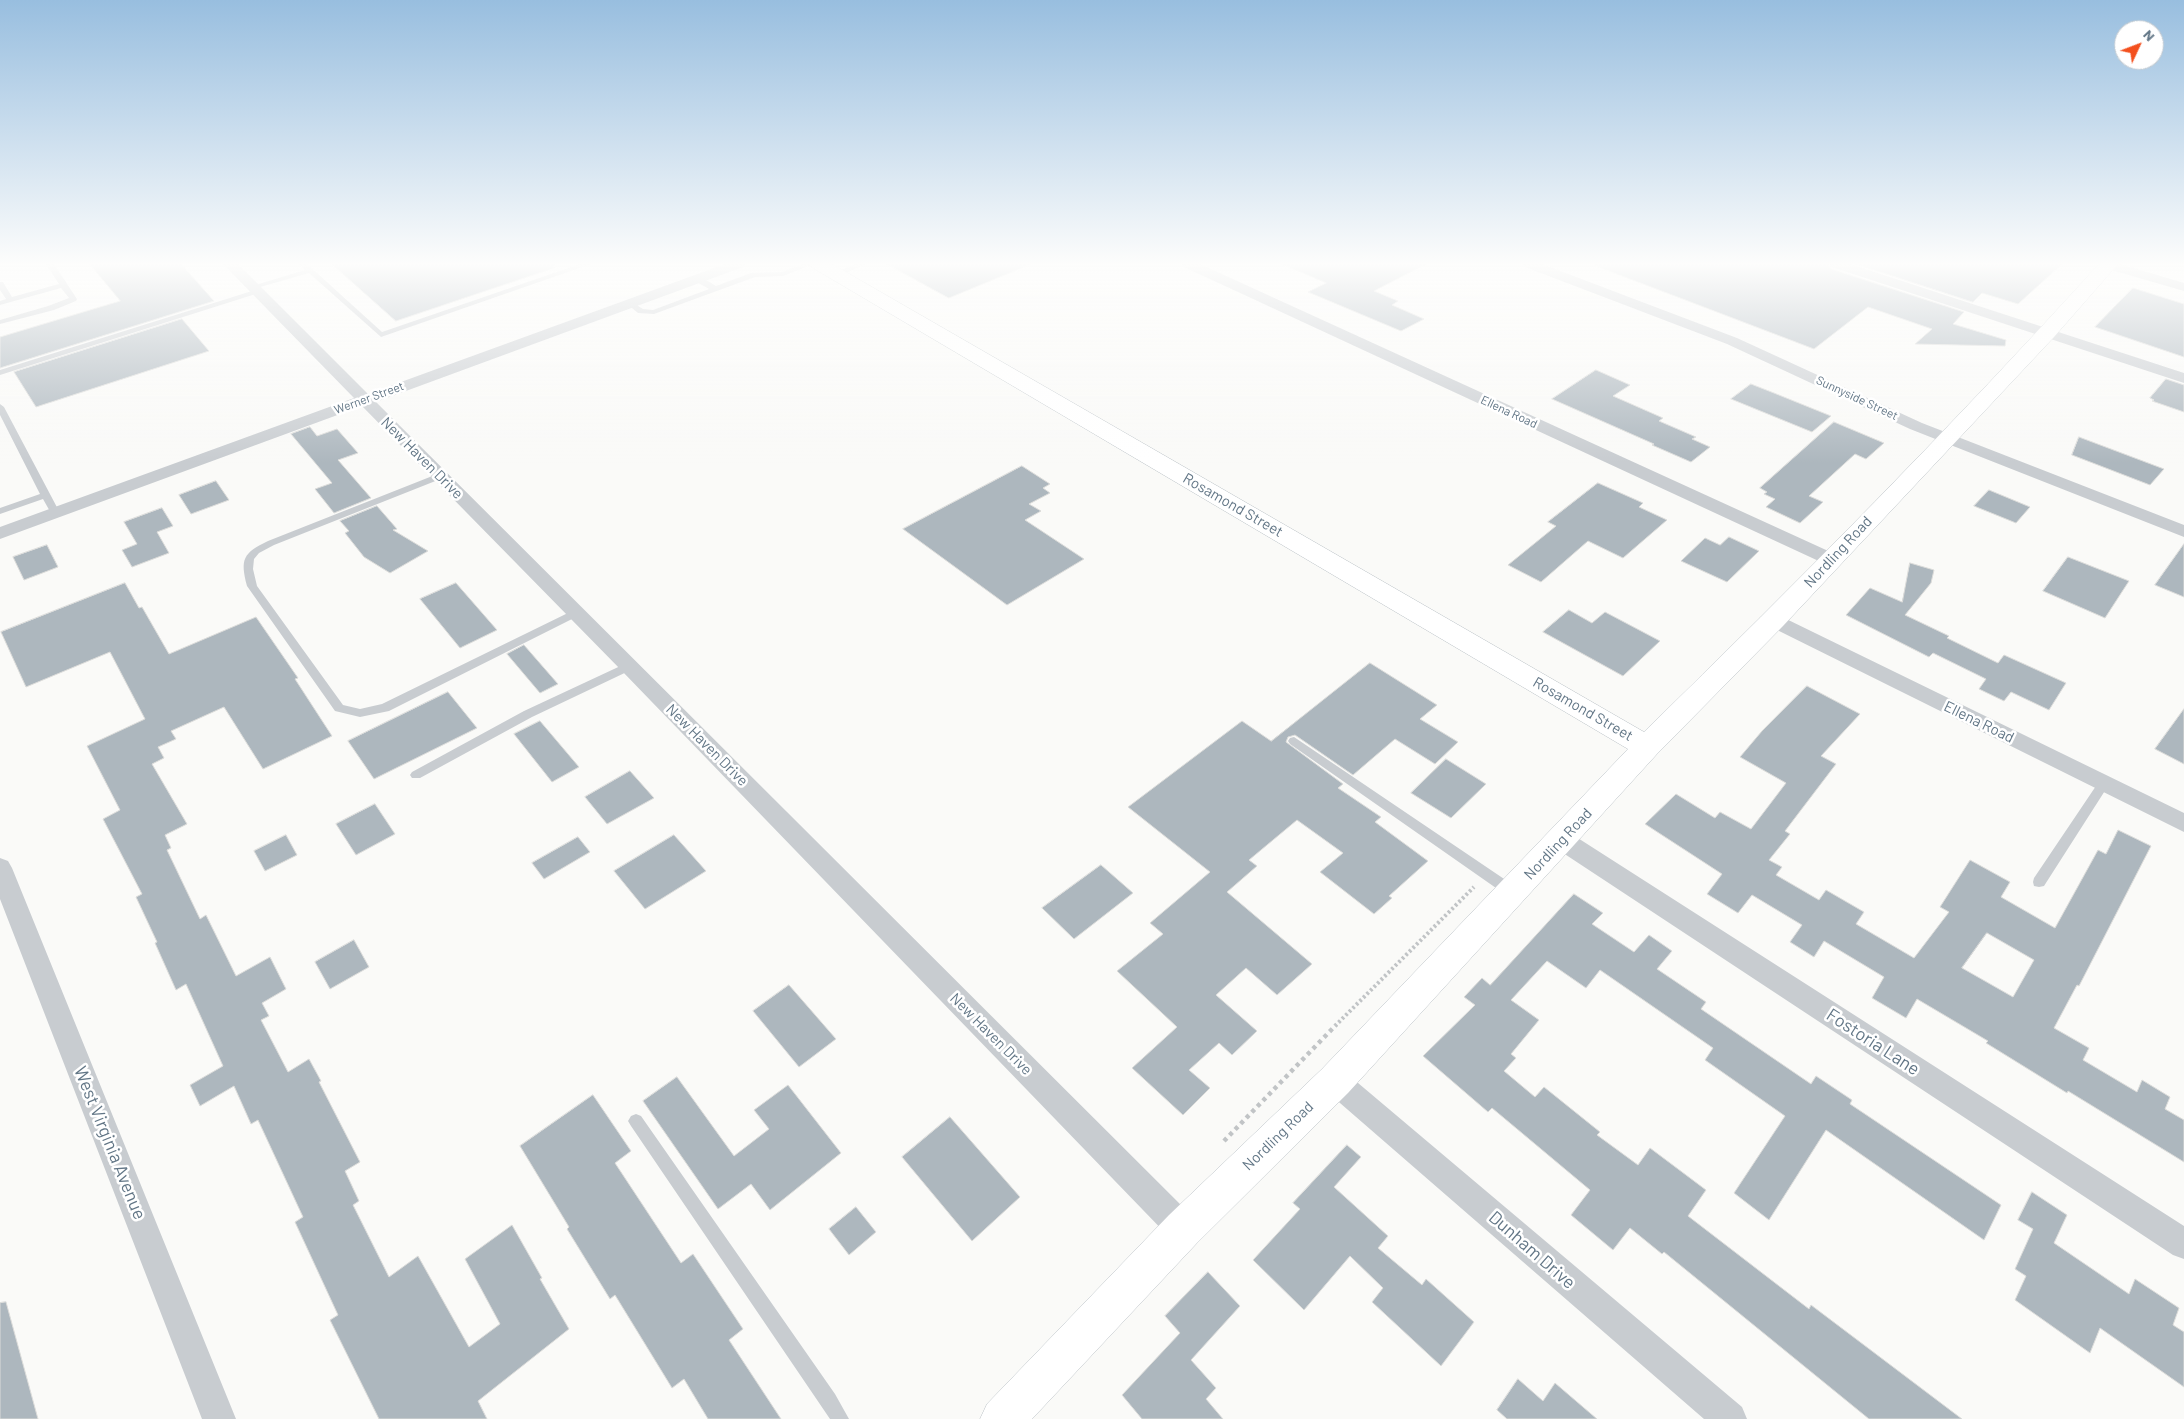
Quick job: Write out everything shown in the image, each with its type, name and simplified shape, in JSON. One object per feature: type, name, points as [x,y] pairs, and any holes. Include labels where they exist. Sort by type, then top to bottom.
[{"type":"street","name":"New Haven Drive","points":[[295,330],[576,612],[1183,1229]]},
{"type":"street","name":"Werner Street","points":[[0,533],[557,330]]},
{"type":"street","name":"Rosamond Street","points":[[933,330],[1647,747]]},
{"type":"street","name":"Ellena Road","points":[[1332,330],[1830,559]]},
{"type":"street","name":"Sunnyside Street","points":[[1704,330],[1732,341],[1947,438],[2184,531]]},
{"type":"street","points":[[2039,330],[2184,378]]},
{"type":"street","name":"Nordling Road","points":[[1003,1419],[1183,1229],[1335,1081],[1647,747],[1774,620],[2049,330]]},
{"type":"street","name":"Ellena Road","points":[[1774,620],[2184,823]]},
{"type":"street","name":"Fostoria Lane","points":[[1562,840],[2184,1244]]},
{"type":"street","name":"West Virginia Avenue","points":[[0,868],[219,1419]]},
{"type":"street","name":"Dunham Drive","points":[[1335,1081],[1730,1419]]},
{"type":"lane","points":[[0,373],[131,330]]},
{"type":"lane","points":[[376,330],[381,335],[395,330]]},
{"type":"lane","points":[[0,406],[55,513]]},
{"type":"lane","points":[[440,476],[270,543],[250,554],[246,564],[252,586],[340,708],[360,713],[385,708],[576,612]]},
{"type":"lane","points":[[0,511],[46,495]]},
{"type":"lane","points":[[416,775],[528,714],[629,666]]},
{"type":"lane","points":[[1294,741],[1513,892]]},
{"type":"lane","points":[[2039,882],[2104,783]]},
{"type":"lane","points":[[636,1121],[829,1400],[840,1419]]},
{"type":"path","points":[[1220,1146],[1339,1022],[1487,874]]},
{"type":"building","points":[[23,330],[121,330],[0,368],[0,337]]},
{"type":"building","points":[[146,330],[191,330],[209,351],[36,407],[14,372]]},
{"type":"building","points":[[1765,330],[1838,330],[1814,349]]},
{"type":"building","points":[[1931,330],[1974,330],[2006,340],[2005,346],[1915,344]]},
{"type":"building","points":[[2105,330],[2184,330],[2184,357]]},
{"type":"building","points":[[1596,370],[1630,385],[1613,396],[1663,418],[1659,421],[1696,437],[1692,439],[1710,447],[1691,462],[1552,399]]},
{"type":"building","points":[[2166,379],[2184,385],[2184,412],[2152,401],[2154,400],[2150,398]]},
{"type":"building","points":[[1751,384],[1831,416],[1812,432],[1731,399]]},
{"type":"building","points":[[1834,422],[1884,443],[1866,459],[1855,454],[1809,496],[1823,502],[1800,523],[1766,507],[1775,499],[1764,494],[1767,492],[1760,488]]},
{"type":"building","points":[[310,427],[317,436],[337,429],[358,453],[338,460],[371,498],[334,513],[315,489],[332,483],[291,434]]},
{"type":"building","points":[[2079,437],[2164,469],[2150,485],[2072,455]]},
{"type":"building","points":[[1022,466],[1050,484],[1043,488],[1050,493],[1029,504],[1041,511],[1025,520],[1084,559],[1007,605],[903,529]]},
{"type":"building","points":[[216,481],[229,500],[191,514],[179,495]]},
{"type":"building","points":[[1598,483],[1643,503],[1639,507],[1667,520],[1623,558],[1588,541],[1541,582],[1508,565],[1556,526],[1548,522]]},
{"type":"building","points":[[1989,490],[2030,507],[2016,523],[1974,506]]},
{"type":"building","points":[[377,506],[397,529],[393,530],[428,551],[390,573],[364,557],[345,533],[349,531],[340,521]]},
{"type":"building","points":[[162,508],[173,526],[157,532],[169,553],[132,567],[122,550],[137,544],[124,522]]},
{"type":"building","points":[[1729,537],[1759,551],[1727,582],[1681,561],[1705,538],[1720,545]]},
{"type":"building","points":[[2184,544],[2184,597],[2155,585]]},
{"type":"building","points":[[47,545],[58,567],[24,580],[13,557]]},
{"type":"building","points":[[2068,557],[2129,581],[2105,618],[2043,591]]},
{"type":"building","points":[[1910,563],[1934,570],[1931,583],[1905,615],[1949,636],[1947,638],[1998,663],[2004,655],[2066,683],[2049,710],[2011,692],[2004,701],[1979,689],[1986,679],[1933,653],[1929,657],[1846,615],[1870,588],[1902,602]]},
{"type":"building","points":[[125,583],[139,608],[142,607],[169,654],[256,617],[298,678],[295,679],[332,736],[263,769],[224,707],[171,731],[176,739],[158,747],[164,758],[152,764],[187,824],[165,835],[171,848],[167,850],[200,919],[206,915],[236,976],[270,957],[286,989],[262,1003],[269,1016],[261,1020],[288,1072],[309,1059],[321,1081],[319,1082],[360,1162],[345,1171],[359,1201],[353,1205],[389,1277],[418,1256],[469,1347],[500,1324],[465,1259],[512,1225],[542,1278],[540,1279],[569,1329],[478,1401],[487,1419],[379,1419],[330,1320],[338,1315],[295,1222],[303,1217],[258,1120],[251,1124],[234,1086],[200,1106],[190,1085],[223,1066],[186,984],[176,990],[155,943],[157,942],[136,897],[142,894],[103,819],[120,810],[87,746],[145,719],[110,652],[26,687],[1,632]]},
{"type":"building","points":[[456,583],[497,630],[460,648],[420,599]]},
{"type":"building","points":[[1569,610],[1592,623],[1605,612],[1660,641],[1623,676],[1543,632]]},
{"type":"building","points":[[524,645],[558,684],[540,693],[507,654]]},
{"type":"building","points":[[1370,663],[1437,705],[1420,719],[1458,742],[1435,764],[1395,739],[1353,775],[1295,735],[1288,737],[1286,742],[1343,784],[1338,788],[1381,817],[1375,822],[1428,861],[1389,896],[1392,898],[1374,914],[1320,872],[1343,853],[1297,820],[1249,860],[1257,866],[1227,892],[1312,964],[1277,995],[1246,968],[1216,995],[1257,1031],[1232,1055],[1219,1043],[1189,1070],[1210,1088],[1183,1115],[1132,1068],[1177,1027],[1117,971],[1163,934],[1150,923],[1210,872],[1128,807],[1242,721],[1271,741]]},
{"type":"building","points":[[1807,686],[1860,714],[1821,756],[1836,764],[1785,831],[1790,834],[1769,860],[1782,867],[1776,875],[1819,900],[1826,890],[1864,912],[1856,924],[1914,958],[1949,912],[1940,907],[1970,860],[2010,882],[2001,897],[2055,928],[2098,850],[2106,854],[2118,830],[2151,846],[2079,986],[2077,985],[2054,1028],[2089,1048],[2083,1060],[2137,1092],[2142,1080],[2170,1097],[2165,1109],[2184,1120],[2184,1162],[2068,1091],[2067,1093],[1986,1043],[1988,1041],[1917,999],[1906,1018],[1872,998],[1884,977],[1824,941],[1814,957],[1790,942],[1802,925],[1752,895],[1738,913],[1707,894],[1722,874],[1645,824],[1676,794],[1715,818],[1720,812],[1751,829],[1786,783],[1740,757],[1762,731]],"holes":[[[1987,933],[2034,960],[2013,997],[1962,968]]]},
{"type":"building","points":[[448,692],[477,728],[374,779],[348,741]]},
{"type":"building","points":[[2184,709],[2184,764],[2155,749]]},
{"type":"building","points":[[540,721],[579,767],[552,782],[514,734]]},
{"type":"building","points":[[1446,759],[1486,784],[1451,818],[1411,793]]},
{"type":"building","points":[[630,771],[654,798],[607,824],[585,797]]},
{"type":"building","points":[[375,804],[395,834],[356,855],[336,824]]},
{"type":"building","points":[[286,835],[297,855],[265,871],[254,851]]},
{"type":"building","points":[[674,835],[706,871],[645,909],[614,871]]},
{"type":"building","points":[[578,837],[590,852],[544,879],[532,863]]},
{"type":"building","points":[[1101,865],[1133,893],[1074,939],[1042,908]]},
{"type":"building","points":[[1574,894],[1603,913],[1592,924],[1634,952],[1649,935],[1672,951],[1657,969],[1706,1002],[1701,1009],[1811,1084],[1816,1076],[1852,1100],[1850,1104],[2001,1205],[1984,1240],[1826,1130],[1769,1220],[1734,1193],[1785,1116],[1705,1060],[1713,1048],[1600,970],[1586,988],[1547,961],[1511,1000],[1539,1020],[1511,1054],[1516,1058],[1504,1071],[1535,1097],[1544,1087],[1600,1132],[1597,1135],[1638,1165],[1650,1148],[1706,1190],[1688,1216],[1809,1309],[1811,1305],[1962,1419],[1869,1419],[1664,1252],[1662,1254],[1630,1228],[1613,1250],[1571,1215],[1590,1190],[1492,1108],[1488,1112],[1423,1056],[1475,1005],[1464,997],[1482,978],[1490,985]]},
{"type":"building","points":[[354,940],[369,967],[330,989],[315,962]]},
{"type":"building","points":[[789,985],[836,1039],[799,1067],[753,1011]]},
{"type":"building","points":[[677,1077],[734,1156],[769,1129],[754,1110],[788,1085],[841,1153],[770,1210],[751,1184],[718,1209],[643,1101]]},
{"type":"building","points":[[593,1095],[631,1151],[615,1163],[681,1263],[693,1254],[743,1329],[729,1340],[781,1419],[708,1419],[684,1379],[672,1388],[615,1295],[610,1299],[567,1229],[569,1227],[520,1146]]},
{"type":"building","points":[[950,1117],[1020,1197],[972,1241],[902,1157]]},
{"type":"building","points":[[1347,1145],[1361,1157],[1334,1187],[1388,1236],[1378,1248],[1422,1285],[1426,1279],[1474,1322],[1441,1366],[1372,1302],[1383,1288],[1350,1256],[1304,1310],[1253,1260],[1300,1209],[1293,1203]]},
{"type":"building","points":[[2032,1192],[2067,1215],[2054,1243],[2129,1294],[2135,1279],[2179,1308],[2173,1325],[2184,1332],[2184,1387],[2100,1328],[2090,1353],[2015,1300],[2026,1276],[2015,1269],[2033,1229],[2018,1220]]},
{"type":"building","points":[[856,1207],[876,1232],[849,1255],[829,1229]]},
{"type":"building","points":[[1208,1272],[1240,1306],[1191,1360],[1216,1388],[1206,1399],[1223,1419],[1142,1419],[1122,1395],[1180,1333],[1165,1316]]},
{"type":"building","points":[[6,1302],[38,1419],[0,1419],[0,1303]]},
{"type":"building","points":[[1518,1379],[1543,1401],[1555,1383],[1597,1419],[1507,1419],[1497,1410]]}]
